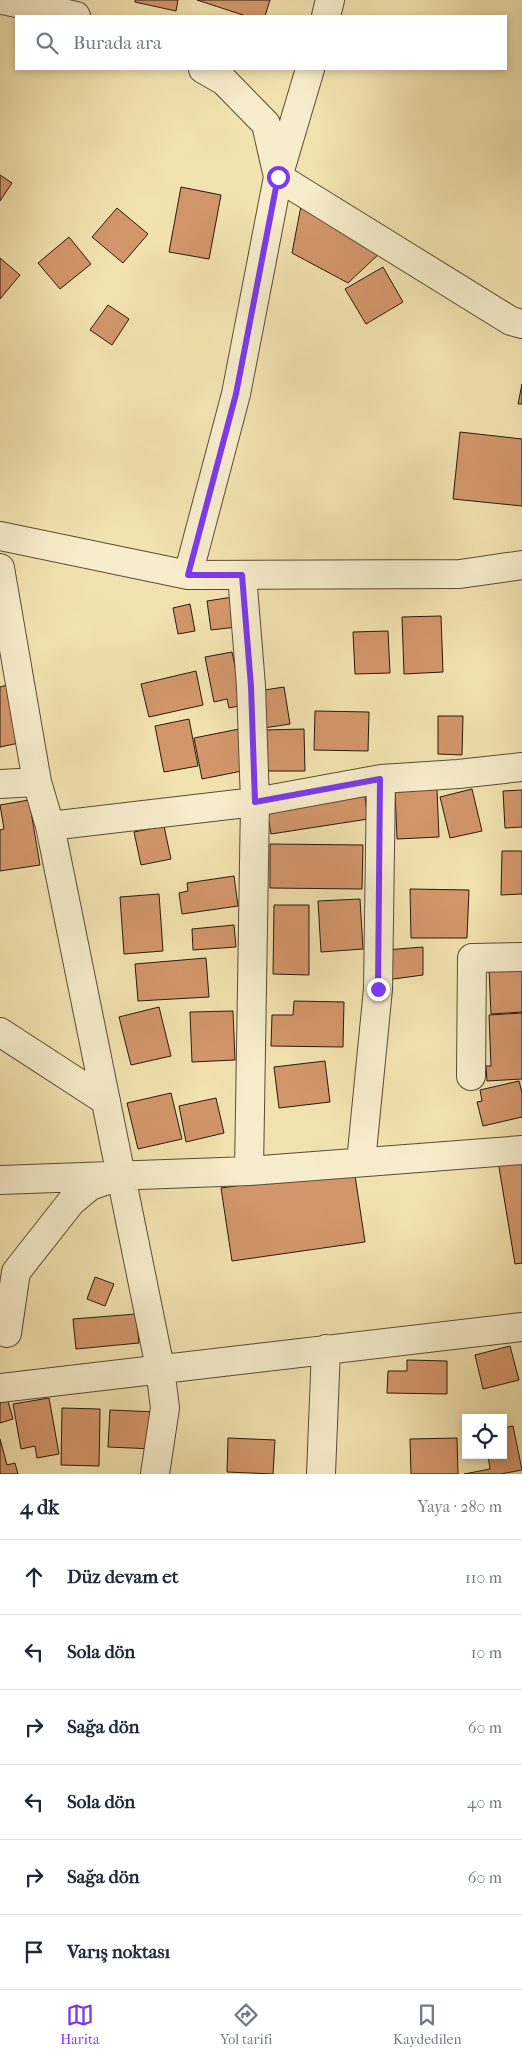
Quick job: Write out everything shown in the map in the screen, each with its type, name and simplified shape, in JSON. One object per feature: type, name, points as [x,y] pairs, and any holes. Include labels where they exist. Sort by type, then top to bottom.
[{"type":"street","points":[[3,0],[71,15]]},
{"type":"street","points":[[326,15],[330,0]]},
{"type":"street","points":[[205,70],[224,81],[266,124],[278,177],[511,321],[522,324]]},
{"type":"street","points":[[188,575],[236,394],[278,177],[310,70]]},
{"type":"street","points":[[0,536],[188,575],[460,574],[522,566]]},
{"type":"street","points":[[0,568],[37,782],[50,826],[160,1368],[165,1408],[155,1474]]},
{"type":"street","points":[[242,575],[251,686],[255,802],[249,1171]]},
{"type":"street","points":[[50,826],[255,802],[380,779],[522,768]]},
{"type":"street","points":[[361,1162],[378,989],[380,779]]},
{"type":"street","points":[[0,784],[37,782]]},
{"type":"street","points":[[471,1076],[472,958],[522,958]]},
{"type":"street","points":[[3,1042],[106,1101]]},
{"type":"street","points":[[0,1180],[249,1171],[522,1150]]},
{"type":"street","points":[[7,1333],[16,1272],[70,1202],[90,1186],[121,1176]]},
{"type":"street","points":[[0,1388],[522,1327]]},
{"type":"street","points":[[321,1474],[326,1349]]},
{"type":"building","points":[[135,0],[178,0],[176,11],[135,2]]},
{"type":"building","points":[[197,0],[270,0],[265,15],[243,15]]},
{"type":"building","points":[[0,175],[12,183],[0,201]]},
{"type":"building","points":[[181,187],[221,195],[209,259],[169,252]]},
{"type":"building","points":[[301,206],[380,253],[348,283],[292,253]]},
{"type":"building","points":[[117,208],[148,234],[123,263],[92,237]]},
{"type":"building","points":[[69,237],[91,264],[60,289],[38,263]]},
{"type":"building","points":[[0,258],[20,275],[0,299]]},
{"type":"building","points":[[383,267],[403,302],[366,324],[345,289]]},
{"type":"building","points":[[108,305],[129,319],[112,345],[90,330]]},
{"type":"building","points":[[522,384],[522,404],[518,404]]},
{"type":"building","points":[[460,432],[522,439],[522,506],[453,499]]},
{"type":"building","points":[[233,597],[237,627],[211,630],[207,601]]},
{"type":"building","points":[[190,604],[195,631],[178,634],[173,608]]},
{"type":"building","points":[[441,616],[443,672],[404,674],[402,617]]},
{"type":"building","points":[[388,631],[390,673],[355,674],[353,632]]},
{"type":"building","points":[[232,652],[243,705],[229,708],[227,699],[214,702],[205,657]]},
{"type":"building","points":[[196,671],[203,705],[149,717],[141,684]]},
{"type":"building","points":[[7,685],[19,743],[0,747],[0,687]]},
{"type":"building","points":[[284,687],[290,724],[264,728],[258,691]]},
{"type":"building","points":[[315,711],[369,712],[368,751],[314,750]]},
{"type":"building","points":[[438,716],[463,716],[462,755],[438,754]]},
{"type":"building","points":[[189,719],[198,766],[164,772],[155,726]]},
{"type":"building","points":[[239,729],[247,770],[202,779],[194,738]]},
{"type":"building","points":[[304,729],[305,771],[265,771],[264,730]]},
{"type":"building","points":[[437,789],[439,837],[397,839],[395,791]]},
{"type":"building","points":[[472,789],[482,831],[450,838],[440,797]]},
{"type":"building","points":[[364,790],[368,819],[271,834],[266,806]]},
{"type":"building","points":[[522,790],[522,827],[505,828],[503,791]]},
{"type":"building","points":[[29,800],[40,865],[0,871],[0,830],[4,829],[0,805]]},
{"type":"building","points":[[164,826],[171,859],[141,865],[134,832]]},
{"type":"building","points":[[270,844],[363,845],[362,889],[270,888]]},
{"type":"building","points":[[502,851],[522,851],[522,894],[501,895]]},
{"type":"building","points":[[234,876],[238,906],[182,914],[179,893],[188,891],[187,883]]},
{"type":"building","points":[[410,889],[469,890],[467,938],[411,938]]},
{"type":"building","points":[[159,894],[163,951],[124,954],[120,897]]},
{"type":"building","points":[[360,899],[363,949],[321,952],[318,901]]},
{"type":"building","points":[[274,905],[309,905],[309,975],[273,974]]},
{"type":"building","points":[[234,925],[236,947],[193,950],[192,929]]},
{"type":"building","points":[[423,947],[423,975],[386,980],[386,950]]},
{"type":"building","points":[[206,958],[209,997],[138,1001],[135,964]]},
{"type":"building","points":[[522,967],[522,1012],[491,1014],[489,969]]},
{"type":"building","points":[[294,1001],[344,1002],[343,1047],[271,1046],[272,1015],[293,1015]]},
{"type":"building","points":[[159,1007],[171,1056],[131,1065],[119,1017]]},
{"type":"building","points":[[233,1011],[235,1060],[192,1062],[190,1012]]},
{"type":"building","points":[[522,1013],[522,1079],[487,1081],[486,1066],[491,1066],[489,1015]]},
{"type":"building","points":[[325,1061],[330,1102],[279,1108],[274,1067]]},
{"type":"building","points":[[519,1081],[522,1093],[522,1117],[483,1126],[477,1102],[482,1101],[480,1090]]},
{"type":"building","points":[[171,1093],[182,1139],[138,1149],[127,1103]]},
{"type":"building","points":[[216,1098],[224,1133],[186,1142],[179,1106]]},
{"type":"building","points":[[522,1157],[522,1263],[515,1264],[498,1161]]},
{"type":"building","points":[[354,1169],[365,1242],[232,1261],[221,1188]]},
{"type":"building","points":[[95,1277],[114,1284],[105,1306],[87,1299]]},
{"type":"building","points":[[136,1314],[139,1343],[76,1349],[73,1319]]},
{"type":"building","points":[[510,1346],[519,1380],[483,1389],[475,1355]]},
{"type":"building","points":[[407,1360],[447,1361],[447,1394],[387,1393],[388,1371],[407,1371]]},
{"type":"building","points":[[49,1398],[59,1454],[37,1458],[35,1446],[21,1449],[13,1404]]},
{"type":"building","points":[[8,1401],[13,1419],[0,1423],[0,1403]]},
{"type":"building","points":[[62,1408],[100,1409],[99,1466],[61,1465]]},
{"type":"building","points":[[110,1410],[157,1412],[155,1449],[108,1447]]},
{"type":"building","points":[[513,1426],[522,1470],[501,1474],[464,1474],[490,1469],[489,1459],[507,1459],[507,1427]]},
{"type":"building","points":[[228,1438],[275,1440],[273,1474],[227,1472]]},
{"type":"building","points":[[457,1438],[458,1474],[411,1474],[410,1439]]},
{"type":"building","points":[[0,1439],[7,1465],[15,1463],[18,1474],[0,1474]]},
{"type":"route","points":[[278,177],[236,394],[188,575],[242,575],[251,686],[255,802],[380,779],[378,989]]}]
